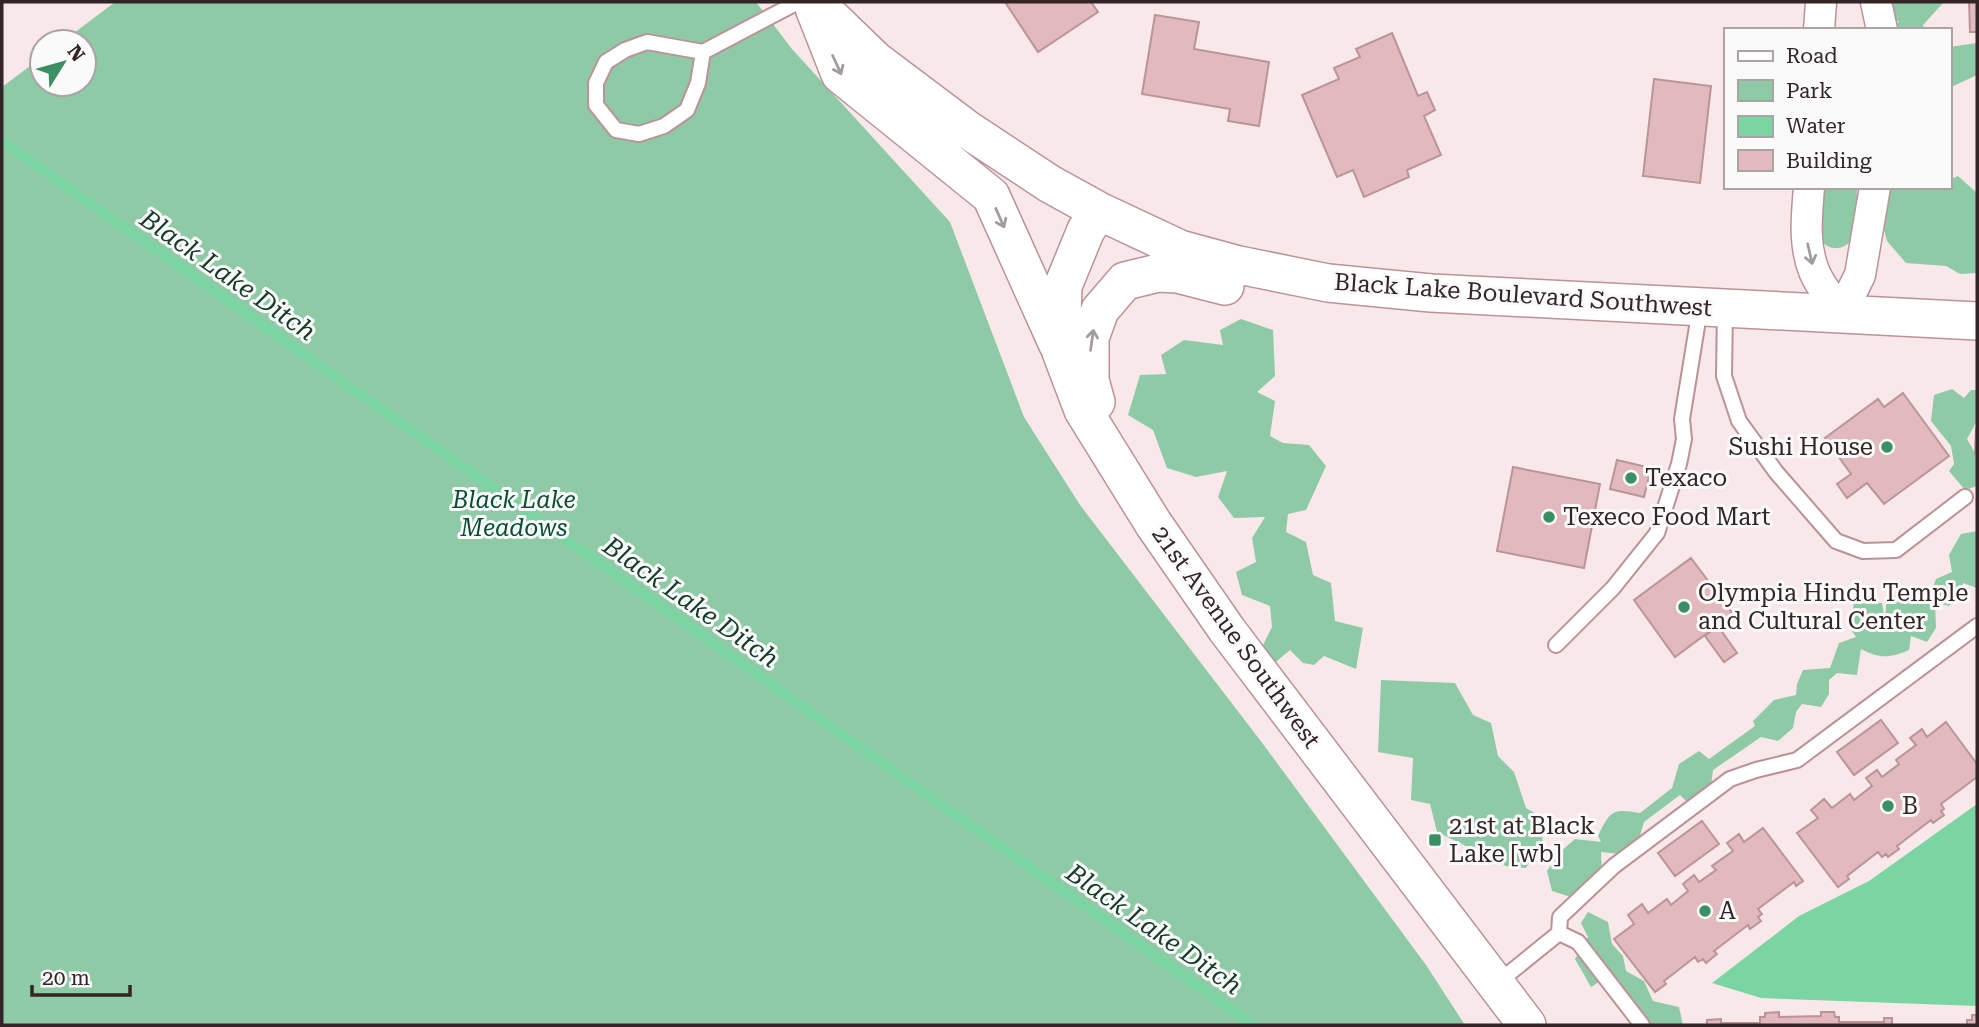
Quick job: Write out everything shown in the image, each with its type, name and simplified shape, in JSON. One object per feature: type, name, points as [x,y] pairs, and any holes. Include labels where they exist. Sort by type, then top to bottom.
[{"type":"street","name":"Black Lake Boulevard Southwest","points":[[813,2],[875,60],[968,130],[1050,184],[1099,211],[1180,248],[1239,265],[1328,283],[1431,293],[1977,321]]},
{"type":"street","points":[[813,2],[840,74],[991,196],[1061,352]]},
{"type":"street","points":[[1819,28],[1821,2]]},
{"type":"street","points":[[1877,2],[1882,28]]},
{"type":"street","points":[[1809,189],[1806,236],[1810,258],[1815,273],[1841,313]]},
{"type":"street","points":[[1841,313],[1860,275],[1875,189]]},
{"type":"street","name":"21st Avenue Southwest","points":[[1099,211],[1086,230],[1063,286],[1061,352],[1083,410],[1153,523],[1227,630],[1527,1025]]},
{"type":"street","points":[[1111,454],[1090,380],[1090,338],[1100,310],[1125,281],[1158,273],[1178,274],[1254,293],[1279,273]]},
{"type":"lane","points":[[703,52],[698,83],[687,110],[664,126],[639,134],[615,130],[596,105],[596,83],[606,62],[625,50],[648,42],[703,52],[798,2]]},
{"type":"lane","points":[[1713,307],[1724,376],[1739,421],[1776,472],[1836,541],[1863,551],[1896,550],[1965,497]]},
{"type":"lane","points":[[1556,645],[1613,588],[1657,533],[1679,464],[1684,439],[1682,419],[1713,307]]},
{"type":"lane","points":[[1496,984],[1559,933],[1560,917],[1614,866],[1730,779],[1797,760],[1977,626]]},
{"type":"lane","points":[[1559,933],[1578,942],[1642,1025]]},
{"type":"green space","name":"Black Lake Meadows","points":[[115,2],[756,2],[792,49],[950,222],[1024,417],[1080,505],[1263,744],[1426,965],[1465,1025],[2,1025],[2,87],[28,68],[28,98],[98,98],[98,28],[81,28]]},
{"type":"green space","points":[[1871,2],[1944,2],[1923,25],[1924,28],[1894,28],[1899,21],[1879,22]]},
{"type":"green space","points":[[1977,43],[1977,75],[1951,87],[1951,47]]},
{"type":"green space","points":[[1958,176],[1977,193],[1977,273],[1960,274],[1946,266],[1906,263],[1887,241],[1876,189],[1951,189],[1951,179]]},
{"type":"green space","points":[[1822,189],[1857,189],[1856,224],[1851,240],[1846,245],[1832,248],[1819,238]]},
{"type":"green space","points":[[1241,319],[1273,330],[1275,376],[1257,392],[1275,401],[1270,436],[1283,443],[1309,445],[1326,466],[1306,510],[1288,514],[1286,532],[1306,542],[1313,575],[1331,583],[1335,621],[1363,628],[1356,669],[1324,656],[1314,665],[1303,663],[1290,650],[1271,666],[1259,653],[1272,627],[1270,606],[1242,595],[1236,572],[1256,562],[1252,538],[1265,517],[1234,518],[1218,497],[1227,471],[1196,477],[1167,468],[1153,430],[1128,415],[1140,375],[1166,374],[1161,355],[1184,340],[1223,345],[1220,330]]},
{"type":"green space","points":[[1952,389],[1964,398],[1971,390],[1977,390],[1977,421],[1967,439],[1977,454],[1977,486],[1965,490],[1949,471],[1954,464],[1951,446],[1931,421],[1934,395]]},
{"type":"green space","points":[[1977,531],[1977,588],[1963,583],[1960,595],[1949,606],[1935,602],[1936,628],[1927,642],[1911,636],[1909,650],[1890,656],[1880,656],[1861,649],[1857,675],[1837,673],[1829,680],[1829,694],[1821,707],[1802,704],[1796,712],[1793,728],[1778,741],[1761,737],[1713,770],[1710,793],[1689,804],[1680,795],[1644,822],[1636,849],[1619,854],[1601,852],[1602,875],[1577,899],[1552,891],[1547,871],[1560,852],[1575,839],[1601,842],[1598,836],[1609,816],[1618,811],[1640,813],[1672,788],[1679,764],[1699,751],[1709,759],[1755,726],[1753,721],[1774,700],[1796,695],[1803,670],[1830,668],[1839,643],[1856,637],[1849,627],[1854,603],[1882,603],[1885,620],[1886,605],[1898,588],[1933,587],[1936,579],[1952,572],[1949,555],[1961,534]]},
{"type":"green space","points":[[1381,680],[1455,683],[1473,715],[1491,723],[1498,756],[1514,772],[1526,808],[1538,815],[1543,842],[1526,868],[1505,866],[1488,846],[1470,848],[1437,832],[1430,804],[1411,800],[1413,758],[1378,752]]},
{"type":"green space","points":[[1588,912],[1608,922],[1612,944],[1623,956],[1626,971],[1644,981],[1653,1001],[1679,1007],[1683,1025],[1641,1025],[1617,1004],[1612,974],[1591,987],[1575,959],[1588,937],[1581,923]]},
{"type":"water","points":[[1977,804],[1977,1006],[1761,998],[1712,983],[1799,916],[1869,881]]},
{"type":"building","points":[[1005,2],[1091,2],[1098,12],[1038,52]]},
{"type":"building","points":[[1969,2],[1977,2],[1977,32],[1970,32]]},
{"type":"building","points":[[1155,15],[1199,22],[1194,49],[1269,62],[1259,126],[1228,121],[1230,109],[1142,94]]},
{"type":"building","points":[[1392,33],[1418,96],[1427,92],[1435,110],[1424,116],[1441,155],[1407,170],[1409,177],[1364,197],[1353,170],[1337,177],[1302,95],[1339,79],[1334,68],[1360,57],[1356,49]]},
{"type":"building","points":[[1654,79],[1711,86],[1700,183],[1643,176]]},
{"type":"building","name":"Sushi House","points":[[1903,393],[1949,456],[1884,504],[1867,483],[1847,498],[1837,484],[1851,474],[1825,438],[1878,399],[1884,407]]},
{"type":"building","points":[[1976,428],[1977,454],[1975,454]]},
{"type":"building","name":"Texaco","points":[[1617,460],[1651,468],[1644,497],[1610,489]]},
{"type":"building","name":"Texeco Food Mart","points":[[1513,467],[1600,484],[1584,568],[1497,551]]},
{"type":"building","name":"Olympia Hindu Temple and Cultural Center","points":[[1691,558],[1733,614],[1675,657],[1634,600]]},
{"type":"building","points":[[1718,626],[1737,653],[1724,662],[1705,636]]},
{"type":"building","points":[[1881,720],[1898,743],[1854,775],[1837,752]]},
{"type":"building","name":"B","points":[[1946,722],[1977,764],[1977,777],[1941,804],[1944,815],[1933,823],[1931,820],[1897,846],[1899,849],[1888,857],[1886,854],[1882,857],[1878,852],[1847,876],[1849,879],[1838,887],[1797,833],[1818,818],[1811,810],[1824,799],[1832,808],[1850,794],[1854,800],[1872,786],[1866,778],[1877,770],[1882,777],[1899,764],[1896,760],[1916,745],[1910,738],[1922,729],[1927,737]]},
{"type":"building","points":[[1702,821],[1719,844],[1675,876],[1658,853]]},
{"type":"building","name":"A","points":[[1763,828],[1803,881],[1796,886],[1794,882],[1758,909],[1762,914],[1758,917],[1761,921],[1750,929],[1748,925],[1714,951],[1717,954],[1706,963],[1703,959],[1698,962],[1695,957],[1664,981],[1666,984],[1655,992],[1614,939],[1634,924],[1628,915],[1642,904],[1648,913],[1667,899],[1671,905],[1688,891],[1683,884],[1694,875],[1699,882],[1716,870],[1712,866],[1733,851],[1727,843],[1739,834],[1744,842]]},
{"type":"building","points":[[1779,1012],[1779,1017],[1821,1016],[1821,1012],[1834,1012],[1835,1017],[1839,1017],[1839,1022],[1884,1022],[1884,1018],[1892,1018],[1892,1025],[1707,1025],[1707,1020],[1721,1019],[1721,1023],[1760,1023],[1760,1017],[1765,1017],[1765,1013]]},
{"type":"building","points":[[1972,1015],[1977,1015],[1977,1025],[1967,1025],[1967,1020],[1972,1020]]},
{"type":"waterway","name":"Black Lake Ditch","points":[[2,141],[1253,1025]]},
{"type":"place","name":"Sushi House","points":[[1887,447]]},
{"type":"place","name":"Texaco","points":[[1631,478]]},
{"type":"place","name":"Texeco Food Mart","points":[[1549,517]]},
{"type":"place","name":"Olympia Hindu Temple and Cultural Center","points":[[1684,607]]},
{"type":"place","name":"B","points":[[1888,806]]},
{"type":"place","name":"21st at Black Lake [wb]","points":[[1435,840]]},
{"type":"place","name":"A","points":[[1705,911]]}]
